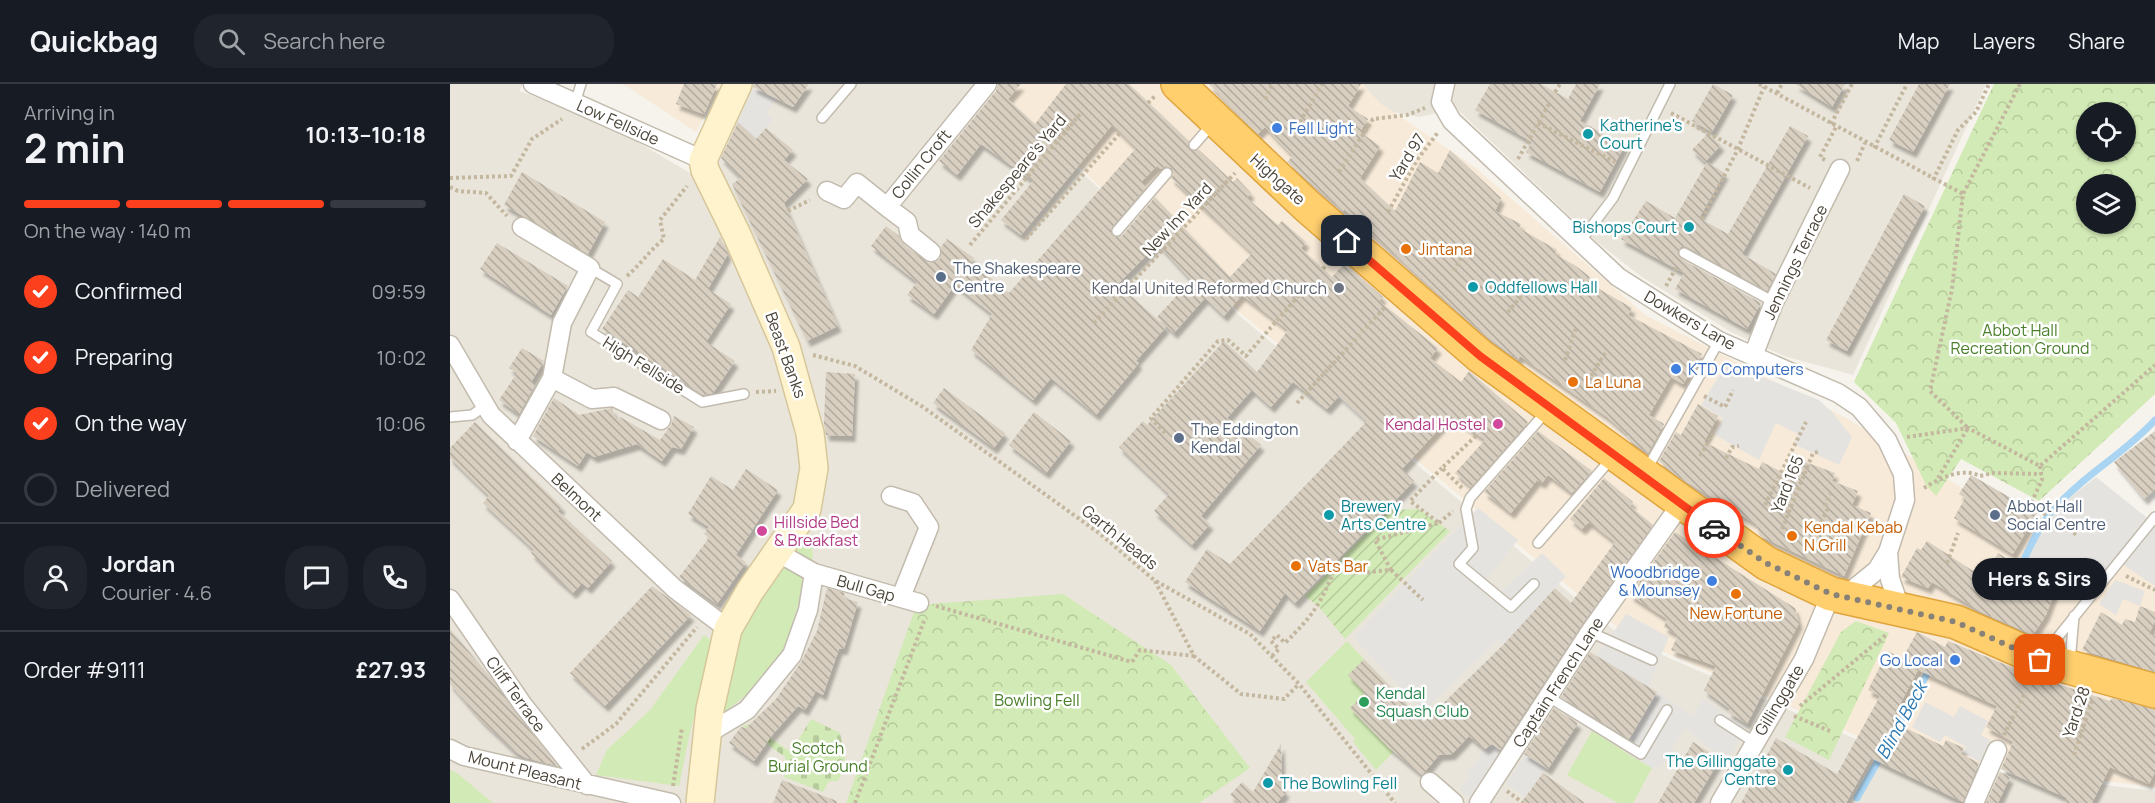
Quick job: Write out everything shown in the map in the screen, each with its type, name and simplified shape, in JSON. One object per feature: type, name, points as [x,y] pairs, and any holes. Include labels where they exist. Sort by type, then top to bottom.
[{"type":"highway","name":"Highgate","points":[[1178,84],[1204,133],[1251,155],[1480,356],[1642,476],[1766,563],[1895,621],[1965,626],[2054,664],[2155,691]]},
{"type":"street","name":"Low Fellside","points":[[533,84],[704,165]]},
{"type":"street","points":[[704,165],[738,84]]},
{"type":"street","name":"Collin Croft","points":[[827,191],[844,199],[857,183],[887,207],[987,84]]},
{"type":"street","points":[[1441,102],[1445,84]]},
{"type":"street","name":"Dowkers Lane","points":[[1441,102],[1452,121],[1618,278],[1719,341],[1838,393],[1859,407],[1887,440],[1903,474],[1905,500],[1888,552],[1877,570],[1838,595]]},
{"type":"street","name":"Beast Banks","points":[[700,803],[718,622],[777,552],[807,509],[814,468],[810,433],[786,347],[738,235],[704,165]]},
{"type":"street","name":"Jennings Terrace","points":[[1753,356],[1774,302],[1840,169]]},
{"type":"street","points":[[887,207],[907,222],[910,235],[931,252]]},
{"type":"street","name":"High Fellside","points":[[522,226],[590,268]]},
{"type":"street","points":[[517,441],[552,378],[562,323],[590,268]]},
{"type":"street","name":"Belmont","points":[[450,345],[485,406],[517,441],[675,589],[718,622]]},
{"type":"street","points":[[552,378],[592,399],[614,397],[661,420]]},
{"type":"street","points":[[891,496],[914,503],[928,527],[901,597]]},
{"type":"street","name":"Captain French Lane","points":[[1479,803],[1590,632],[1681,504]]},
{"type":"street","points":[[707,734],[747,710],[792,655],[808,610],[814,573],[777,552]]},
{"type":"street","name":"Dowkers Lane","points":[[1888,552],[1895,621]]},
{"type":"street","name":"Bull Gap","points":[[814,573],[925,604]]},
{"type":"street","name":"Gillinggate","points":[[1720,803],[1804,659],[1838,595]]},
{"type":"street","name":"Cliff Terrace","points":[[450,599],[523,705],[587,785]]},
{"type":"street","name":"Mount Pleasant","points":[[450,749],[464,756],[671,803]]},
{"type":"street","points":[[1974,803],[1997,750]]},
{"type":"street","points":[[1430,782],[1454,803]]},
{"type":"lane","points":[[580,105],[581,84]]},
{"type":"lane","points":[[822,118],[851,84]]},
{"type":"lane","points":[[1580,243],[1613,198],[1670,84]]},
{"type":"lane","points":[[1117,231],[1167,173]]},
{"type":"lane","points":[[1684,253],[1774,302]]},
{"type":"lane","name":"High Fellside","points":[[590,268],[617,284],[591,332],[702,402],[744,394]]},
{"type":"lane","points":[[1642,476],[1719,341]]},
{"type":"lane","points":[[450,417],[472,415],[485,406]]},
{"type":"lane","points":[[1534,584],[1511,606],[1459,564],[1473,548],[1466,509],[1470,498],[1550,408]]},
{"type":"lane","points":[[1538,543],[1615,455]]},
{"type":"lane","points":[[2054,664],[2074,616],[2155,517]]},
{"type":"lane","points":[[2054,664],[2074,616]]},
{"type":"lane","points":[[1590,632],[1652,660]]},
{"type":"lane","points":[[1547,696],[1641,754],[1667,710]]},
{"type":"lane","points":[[1720,720],[1754,742]]},
{"type":"path","points":[[1264,99],[1273,84]]},
{"type":"path","points":[[1300,122],[1322,84]]},
{"type":"path","points":[[1555,92],[1560,84]]},
{"type":"path","points":[[1758,84],[1933,180],[1963,194]]},
{"type":"path","points":[[1776,93],[1782,84]]},
{"type":"path","points":[[1831,124],[1852,84]]},
{"type":"path","points":[[1874,148],[1907,84]]},
{"type":"path","points":[[1933,180],[1958,130],[1976,112],[1989,84]]},
{"type":"path","points":[[2020,84],[1963,194],[1952,289],[1930,391],[1968,428],[2040,465]]},
{"type":"path","points":[[1702,219],[1738,149],[1764,87]]},
{"type":"path","points":[[1339,171],[1373,119],[1407,115],[1441,102]]},
{"type":"path","points":[[1509,175],[1549,104]]},
{"type":"path","points":[[450,178],[511,176],[532,139],[580,105]]},
{"type":"path","points":[[1659,106],[1826,197]]},
{"type":"path","name":"Shakespeare's Yard","points":[[970,245],[1082,112]]},
{"type":"path","name":"Yard 97","points":[[1388,212],[1423,151],[1435,134],[1452,121]]},
{"type":"path","points":[[1538,123],[1628,168]]},
{"type":"path","points":[[1026,238],[1120,133]]},
{"type":"path","name":"New Inn Yard","points":[[1094,324],[1186,228],[1251,155]]},
{"type":"path","points":[[642,263],[650,249],[664,239],[660,220],[704,165]]},
{"type":"path","points":[[450,187],[458,191],[486,193],[499,211],[522,226]]},
{"type":"path","points":[[788,211],[827,191]]},
{"type":"path","points":[[1454,271],[1467,248]]},
{"type":"path","points":[[1657,302],[1684,253]]},
{"type":"path","points":[[1297,403],[1401,289]]},
{"type":"path","points":[[1508,312],[1525,291]]},
{"type":"path","points":[[1165,433],[1151,418],[1218,341],[1228,340],[1246,356],[1301,293]]},
{"type":"path","points":[[1565,360],[1576,328]]},
{"type":"path","name":"Garth Heads","points":[[786,347],[855,366],[923,407],[1099,533],[1154,580],[1250,634],[1299,684],[1395,803]]},
{"type":"path","points":[[1591,376],[1607,350]]},
{"type":"path","points":[[2040,465],[2155,365]]},
{"type":"path","points":[[1613,390],[1621,377]]},
{"type":"path","points":[[1693,390],[1725,406],[1733,390]]},
{"type":"path","points":[[1765,505],[1806,422]]},
{"type":"path","points":[[1887,440],[1968,428]]},
{"type":"path","points":[[1968,428],[1938,478],[1971,472],[1980,476],[1993,473],[2041,474]]},
{"type":"path","points":[[1423,600],[1391,570],[1375,540],[1439,523],[1410,501],[1478,434]]},
{"type":"path","points":[[1700,456],[1713,434]]},
{"type":"path","points":[[1726,458],[1732,447],[1739,446]]},
{"type":"path","name":"Yard 165","points":[[1782,529],[1813,453],[1818,452]]},
{"type":"path","points":[[2040,465],[2042,480],[2032,501],[2045,514],[2077,535]]},
{"type":"path","points":[[1442,468],[1470,498]]},
{"type":"path","points":[[1814,531],[1818,529],[1827,510],[1824,506],[1830,494]]},
{"type":"path","points":[[1947,563],[1958,533]]},
{"type":"path","points":[[2112,569],[2155,590]]},
{"type":"path","points":[[1272,656],[1279,649],[1271,640],[1277,635],[1285,643],[1312,616],[1319,607],[1334,572],[1358,573],[1391,570]]},
{"type":"path","points":[[1154,580],[1194,656],[1240,694],[1284,699],[1299,684]]},
{"type":"path","points":[[855,803],[925,604],[1132,662],[1140,651],[1194,656]]},
{"type":"path","points":[[1830,731],[1790,714],[1895,621]]},
{"type":"path","points":[[566,761],[616,724],[718,622]]},
{"type":"path","name":"Yard 28","points":[[2074,755],[2100,677]]},
{"type":"path","points":[[1997,750],[2025,693]]},
{"type":"shaded area","points":[[450,84],[523,84],[519,91],[602,121],[690,173],[714,170],[718,149],[748,84],[984,84],[1241,317],[1623,638],[1909,762],[2155,791],[2155,803],[450,803]]},
{"type":"shaded area","points":[[623,84],[722,84],[696,132]]},
{"type":"shaded area","points":[[989,84],[1363,84],[1380,103],[1476,168],[1645,315],[1846,418],[2015,520],[2155,559],[2155,787],[1908,758],[1629,637],[1194,274]]},
{"type":"shaded area","points":[[1343,84],[1986,84],[1853,375],[1784,356],[1731,332],[1642,277],[1597,242],[1457,109],[1419,117],[1372,108]]},
{"type":"shaded area","points":[[754,88],[776,99],[766,113],[773,119],[756,139],[737,122]]},
{"type":"shaded area","points":[[1727,363],[1819,400],[1852,437],[1839,465],[1794,444],[1798,434],[1776,423],[1759,460],[1715,435],[1723,418],[1701,405]]},
{"type":"shaded area","points":[[2096,477],[2151,521],[2155,517],[2155,586],[2119,562],[2091,595],[2068,579],[2063,586],[2026,564],[2042,531],[2052,517],[2073,495]]},
{"type":"shaded area","points":[[1478,508],[1518,540],[1479,589],[1492,600],[1542,553],[1566,576],[1503,645],[1498,640],[1424,711],[1353,637]]},
{"type":"shaded area","points":[[2115,580],[2145,591],[2140,606],[2123,599],[2116,615],[2099,604]]},
{"type":"shaded area","points":[[1626,614],[1669,637],[1648,687],[1597,656]]},
{"type":"shaded area","points":[[1657,692],[1692,716],[1703,699],[1745,727],[1729,759],[1705,745],[1685,728],[1661,767],[1652,768],[1623,751]]},
{"type":"shaded area","points":[[1925,702],[1954,717],[1960,706],[1988,721],[1981,735],[1995,743],[1984,764],[1963,753],[1966,747],[1945,735],[1940,742],[1912,727]]},
{"type":"shaded area","points":[[1492,744],[1505,753],[1472,798],[1459,790],[1469,776],[1467,774],[1485,749]]},
{"type":"shaded area","points":[[1526,755],[1546,768],[1525,797],[1506,783]]},
{"type":"green space","name":"Abbot Hall Recreation Ground","points":[[1994,84],[2155,84],[2155,394],[2039,501],[1961,459],[1936,496],[1926,485],[1896,423],[1854,382]]},
{"type":"green space","points":[[1418,509],[1450,531],[1345,639],[1319,607],[1305,596],[1389,510]]},
{"type":"green space","points":[[806,529],[811,537],[813,557],[784,650],[755,688],[721,715],[736,647],[748,619]]},
{"type":"green space","name":"Bowling Fell","points":[[1063,594],[1171,665],[1250,768],[1199,803],[846,803],[915,609],[931,604]]},
{"type":"green space","points":[[1856,621],[1889,633],[1829,760],[1785,737],[1841,632]]},
{"type":"green space","points":[[704,635],[713,642],[679,786],[596,775],[607,750],[650,710]]},
{"type":"green space","name":"Kendal Squash Club","points":[[1347,641],[1423,722],[1376,770],[1353,742],[1355,739],[1306,682]]},
{"type":"green space","name":"Scotch Burial Ground","points":[[811,719],[840,733],[846,762],[838,781],[829,781],[823,792],[784,777],[787,769],[785,757],[742,726],[750,724],[791,752]]},
{"type":"green space","points":[[1592,731],[1652,768],[1633,803],[1618,803],[1567,775]]},
{"type":"green space","points":[[450,770],[457,773],[493,803],[450,803]]},
{"type":"building","points":[[684,84],[717,84],[704,114],[676,104]]},
{"type":"building","points":[[754,84],[809,84],[793,107],[753,87]]},
{"type":"building","points":[[998,84],[1021,84],[1008,99],[1035,124],[1066,84],[1129,84],[1189,141],[1189,150],[1199,150],[1233,182],[1237,178],[1251,193],[1247,198],[1278,225],[1282,221],[1306,242],[1301,248],[1332,277],[1345,263],[1383,297],[1379,301],[1438,348],[1430,358],[1461,382],[1469,371],[1528,422],[1471,487],[1455,473],[1485,440],[1451,416],[1402,469],[1414,481],[1295,603],[1285,593],[1260,631],[1185,582],[1207,549],[1230,564],[1367,421],[1339,396],[1327,409],[1293,382],[1271,407],[1252,390],[1227,418],[1261,445],[1201,516],[1210,524],[1192,545],[1154,511],[1169,494],[1119,447],[1143,421],[1147,425],[1224,341],[1257,372],[1288,330],[1242,295],[1224,316],[1205,298],[1174,333],[1157,317],[1191,280],[1158,244],[1118,284],[1166,327],[1136,361],[1139,363],[1096,415],[1051,378],[1033,400],[971,350],[992,314],[955,285],[934,314],[907,295],[917,282],[871,246],[886,226],[899,236],[903,244],[929,263],[940,259],[941,247],[947,239],[974,258],[971,262],[1009,293],[1136,148],[1112,125],[1021,235],[1001,220],[1033,181],[981,144],[957,175],[939,161],[996,91]],"holes":[[[1157,166],[1161,169],[1165,166],[1172,168],[1174,174],[1171,178],[1252,253],[1230,277],[1155,197],[1122,236],[1115,237],[1111,234],[1112,227],[1146,187],[1141,182]]]},
{"type":"building","points":[[1209,84],[1361,84],[1348,106],[1368,119],[1360,132],[1380,146],[1360,178],[1395,211],[1420,162],[1438,173],[1450,150],[1501,198],[1495,211],[1521,224],[1519,228],[1557,250],[1555,254],[1590,277],[1587,282],[1632,308],[1628,315],[1702,354],[1683,384],[1671,377],[1649,415],[1664,424],[1648,453],[1626,438],[1628,435],[1607,417],[1520,356],[1518,360],[1481,332],[1344,209],[1343,211],[1287,162],[1293,156],[1265,127],[1258,134]]},
{"type":"building","points":[[1490,84],[1541,84],[1568,99],[1576,84],[1600,84],[1580,121],[1625,145],[1600,192],[1526,152],[1532,142],[1475,110]]},
{"type":"building","points":[[1713,84],[1733,95],[1712,132],[1692,121]]},
{"type":"building","points":[[1795,84],[1845,84],[1832,107]]},
{"type":"building","points":[[1919,84],[1950,84],[1913,152],[1889,140]]},
{"type":"building","points":[[738,122],[756,139],[766,128],[793,150],[784,160],[808,179],[784,203],[838,326],[807,341],[732,184],[741,178],[721,158]]},
{"type":"building","points":[[1790,126],[1808,136],[1742,254],[1776,274],[1767,291],[1687,247],[1681,247],[1677,253],[1681,259],[1761,303],[1747,329],[1675,289],[1684,273],[1621,239],[1646,201],[1675,218],[1707,162],[1725,173],[1699,218],[1728,234]]},
{"type":"building","points":[[1708,133],[1721,145],[1705,162],[1692,150]]},
{"type":"building","points":[[522,172],[605,222],[588,254],[504,205]]},
{"type":"building","points":[[1904,194],[1925,206],[1847,351],[1826,340]]},
{"type":"building","points":[[720,237],[728,254],[708,289],[731,304],[706,342],[735,361],[713,393],[703,395],[602,329],[628,290],[638,297],[663,259],[695,280]]},
{"type":"building","points":[[497,243],[568,286],[551,315],[480,269]]},
{"type":"building","points":[[522,348],[544,361],[531,382],[535,385],[519,414],[499,400],[517,373],[509,368]]},
{"type":"building","points":[[826,372],[855,374],[852,436],[826,435],[824,424]]},
{"type":"building","points":[[944,388],[1005,433],[994,448],[933,403]]},
{"type":"building","points":[[554,398],[579,415],[612,408],[617,421],[620,417],[660,440],[671,425],[674,416],[694,427],[681,449],[672,447],[662,461],[637,444],[594,457],[587,452],[578,466],[533,436]]},
{"type":"building","points":[[1698,404],[1718,416],[1704,442],[1759,469],[1762,462],[1784,473],[1792,457],[1835,473],[1832,481],[1858,491],[1852,505],[1871,513],[1844,576],[1760,536],[1756,524],[1680,478],[1659,461],[1676,432],[1681,435]]},
{"type":"building","points":[[1034,412],[1071,441],[1046,473],[1009,445]]},
{"type":"building","points":[[475,422],[562,507],[558,511],[612,561],[588,588],[582,583],[573,593],[556,578],[531,553],[534,550],[483,503],[489,496],[450,458],[450,448]]},
{"type":"building","points":[[1538,431],[1592,471],[1572,493],[1548,475],[1542,483],[1537,480],[1511,513],[1484,492]]},
{"type":"building","points":[[2155,431],[2155,489],[2144,499],[2114,462]]},
{"type":"building","points":[[746,469],[778,490],[736,555],[746,562],[717,604],[679,577],[709,538],[704,534],[709,527],[688,514],[711,476],[733,490]]},
{"type":"building","name":"Abbot Hall Social Centre","points":[[1971,475],[2037,513],[2013,554],[1954,518],[1965,498],[1959,494]]},
{"type":"building","points":[[1604,478],[1633,502],[1630,506],[1653,525],[1581,626],[1500,750],[1492,744],[1485,749],[1469,736],[1452,754],[1439,755],[1422,775],[1388,747],[1350,708],[1365,693],[1348,675],[1364,659],[1424,722],[1503,645],[1555,588],[1571,603],[1615,542],[1589,522],[1582,529],[1570,519]]},
{"type":"building","points":[[1675,532],[1795,608],[1799,623],[1747,724],[1728,712],[1730,709],[1704,690],[1716,666],[1671,650],[1678,635],[1664,627],[1667,619],[1630,595]]},
{"type":"building","points":[[1927,541],[1984,578],[1998,553],[2017,565],[2016,567],[2056,589],[2046,615],[2033,635],[1983,613],[1932,582],[1928,588],[1901,577],[1917,548],[1921,550]]},
{"type":"building","points":[[652,586],[691,615],[605,706],[570,673]]},
{"type":"building","points":[[827,588],[845,593],[843,598],[858,602],[844,649],[839,649],[823,695],[816,691],[805,710],[798,706],[773,734],[754,761],[729,743],[741,727],[746,728],[776,699],[801,662],[817,631]]},
{"type":"building","points":[[2140,606],[2155,612],[2155,621],[2149,634],[2155,636],[2155,672],[2082,650],[2101,612],[2122,625],[2125,619],[2135,622]]},
{"type":"building","points":[[450,629],[491,678],[557,766],[526,758],[514,751],[481,720],[450,684]]},
{"type":"building","points":[[1917,632],[1945,647],[1948,641],[2033,676],[2110,701],[2112,698],[2155,709],[2155,772],[2149,784],[2110,767],[2092,803],[2065,803],[2067,798],[2001,769],[2013,742],[1986,727],[1997,706],[1918,670],[1891,721],[1943,746],[1946,740],[1964,748],[1961,754],[1979,763],[1963,802],[1871,758],[1846,803],[1741,803],[1776,738],[1837,774],[1880,696],[1868,690],[1888,651],[1902,659]]},
{"type":"building","points":[[1590,652],[1657,692],[1629,739],[1561,697]]},
{"type":"building","points":[[1554,708],[1578,723],[1548,769],[1524,754]]},
{"type":"building","points":[[1693,742],[1720,759],[1694,803],[1658,803]]},
{"type":"building","name":"The Bowling Fell","points":[[1281,744],[1282,788],[1286,792],[1277,803],[1239,803],[1230,795],[1242,782],[1253,792]]},
{"type":"building","points":[[2000,772],[2010,777],[1998,803],[1986,803]]},
{"type":"building","points":[[1543,773],[1563,787],[1585,803],[1521,803]]},
{"type":"building","points":[[782,780],[837,801],[837,803],[773,803]]},
{"type":"waterway","name":"Blind Beck","points":[[2015,577],[2037,533],[2054,509],[2078,485],[2131,443],[2155,420]]},
{"type":"waterway","name":"Blind Beck","points":[[1894,733],[1931,667]]},
{"type":"waterway","name":"Blind Beck","points":[[1857,798],[1881,756]]},
{"type":"way so far","points":[[1714,528],[1792,578],[1831,594],[1956,622],[2040,660]]},
{"type":"place","name":"Fell Light","points":[[1277,128]]},
{"type":"place","name":"Katherine's Court","points":[[1588,134]]},
{"type":"place","name":"Bishops Court","points":[[1689,227]]},
{"type":"place","name":"Jintana","points":[[1406,249]]},
{"type":"place","name":"The Shakespeare Centre","points":[[941,277]]},
{"type":"place","name":"Oddfellows Hall","points":[[1473,287]]},
{"type":"place","name":"Kendal United Reformed Church","points":[[1339,288]]},
{"type":"place","name":"KTD Computers","points":[[1676,369]]},
{"type":"place","name":"La Luna","points":[[1573,382]]},
{"type":"place","name":"Kendal Hostel","points":[[1498,424]]},
{"type":"place","name":"The Eddington Kendal","points":[[1179,438]]},
{"type":"place","name":"Brewery Arts Centre","points":[[1329,515]]},
{"type":"place","name":"Abbot Hall Social Centre","points":[[1995,515]]},
{"type":"place","name":"Hillside Bed & Breakfast","points":[[762,531]]},
{"type":"place","name":"Kendal Kebab N Grill","points":[[1792,536]]},
{"type":"place","name":"Vats Bar","points":[[1296,566]]},
{"type":"place","name":"Woodbridge & Mounsey","points":[[1712,581]]},
{"type":"place","name":"New Fortune","points":[[1736,594]]},
{"type":"place","name":"Go Local","points":[[1955,660]]},
{"type":"place","name":"Hers & Sirs","points":[[2040,660]]},
{"type":"place","name":"Kendal Squash Club","points":[[1364,702]]},
{"type":"place","name":"The Gillinggate Centre","points":[[1788,770]]},
{"type":"place","name":"The Bowling Fell","points":[[1268,783]]},
{"type":"route","points":[[1347,241],[1480,356],[1714,528]]}]
